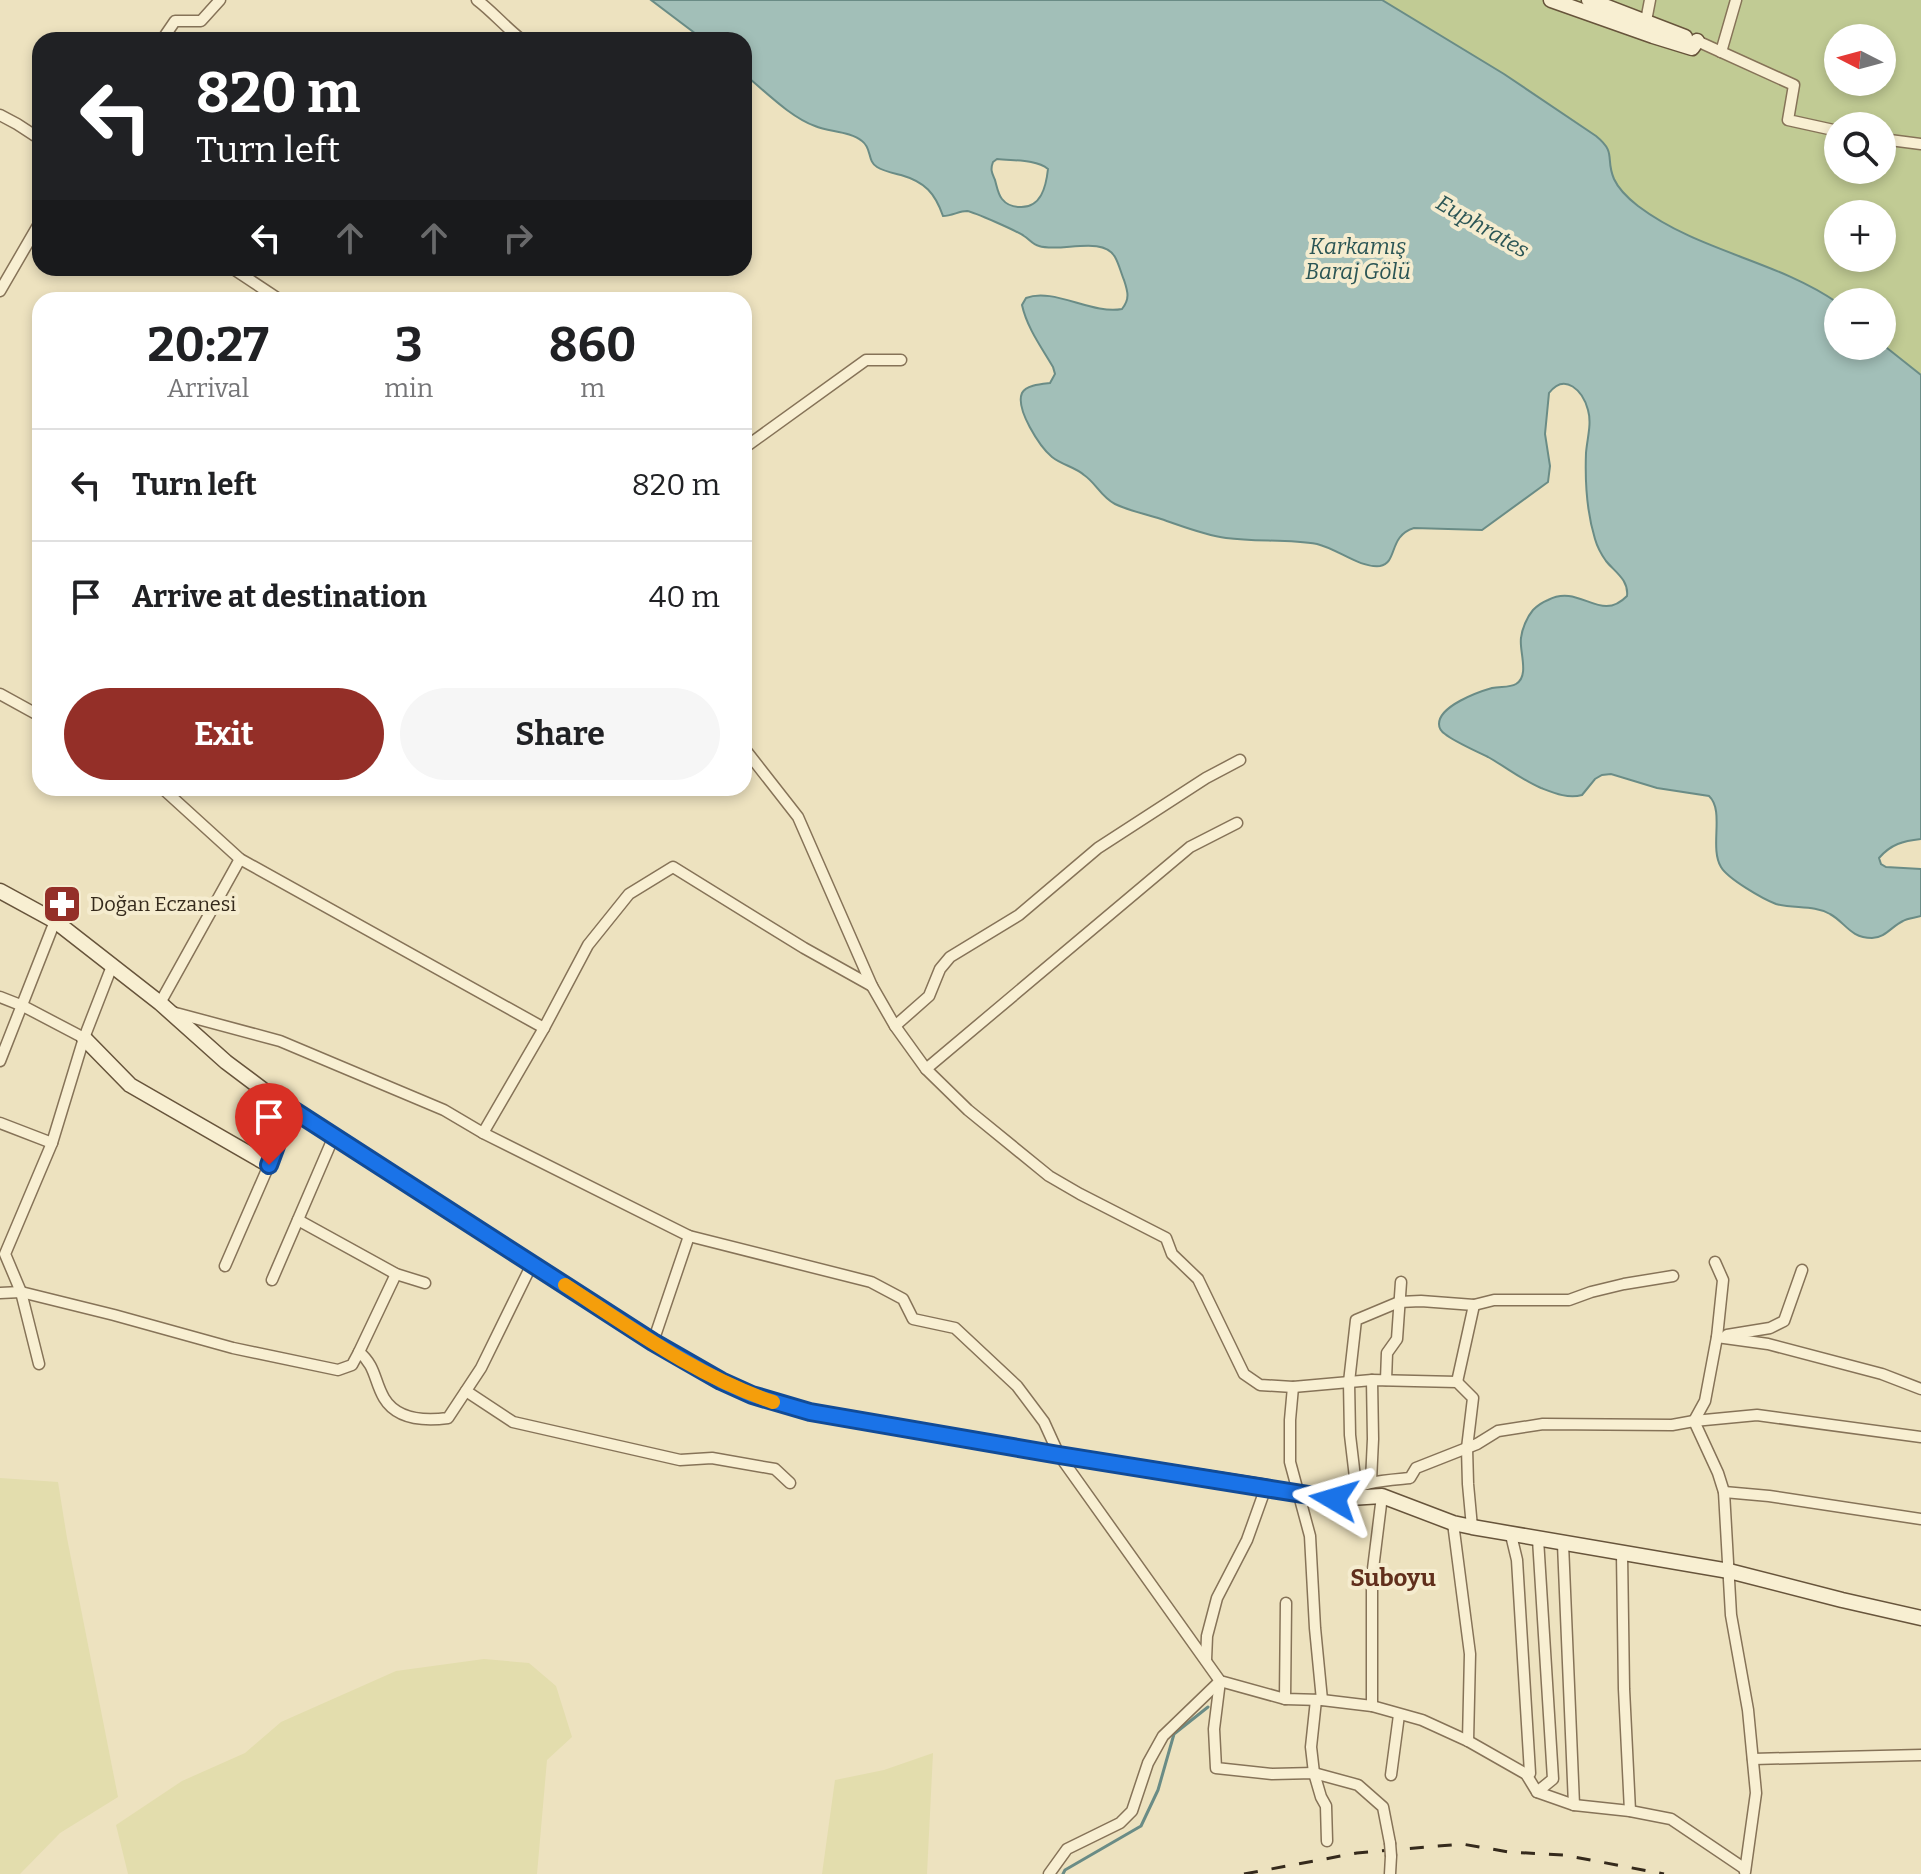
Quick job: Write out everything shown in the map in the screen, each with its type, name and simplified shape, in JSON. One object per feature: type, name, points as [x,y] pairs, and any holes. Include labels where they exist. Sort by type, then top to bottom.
[{"type":"street","points":[[167,32],[175,21],[201,21],[220,0]]},
{"type":"street","points":[[477,0],[511,32]]},
{"type":"street","points":[[1551,0],[1697,41],[1794,85],[1788,120],[1824,128]]},
{"type":"street","points":[[1589,0],[1645,28]]},
{"type":"street","points":[[1645,28],[1650,0]]},
{"type":"street","points":[[1721,52],[1736,0]]},
{"type":"street","points":[[0,115],[32,134]]},
{"type":"street","points":[[1896,141],[1921,144]]},
{"type":"street","points":[[0,291],[32,236]]},
{"type":"street","points":[[244,276],[268,292]]},
{"type":"street","points":[[752,442],[866,360],[901,360]]},
{"type":"street","points":[[0,694],[32,712]]},
{"type":"street","points":[[752,758],[798,817],[872,986],[895,1026],[926,1069],[968,1110],[1049,1176],[1166,1238],[1172,1254],[1198,1279],[1244,1374],[1260,1385],[1293,1387],[1372,1380],[1457,1382],[1473,1398],[1467,1448],[1472,1527]]},
{"type":"street","points":[[895,1026],[929,996],[940,969],[950,957],[1019,915],[1098,848],[1206,778],[1240,760]]},
{"type":"street","points":[[171,796],[240,859],[544,1028]]},
{"type":"street","points":[[926,1069],[1190,847],[1237,823]]},
{"type":"street","points":[[164,1007],[240,859]]},
{"type":"street","points":[[483,1133],[588,945],[629,894],[673,867],[872,986]]},
{"type":"street","points":[[0,891],[55,921],[270,1095],[653,1342],[752,1395],[825,1415],[1299,1494],[1334,1499],[1382,1496],[1453,1523],[1729,1571],[1921,1618]]},
{"type":"street","points":[[0,1061],[55,921]]},
{"type":"street","points":[[39,1364],[21,1292],[2,1253],[52,1143],[84,1038],[112,966]]},
{"type":"street","points":[[0,997],[84,1038],[130,1085],[269,1165]]},
{"type":"street","points":[[164,1007],[280,1041],[444,1110],[483,1133],[689,1236],[871,1282],[903,1299],[913,1319],[955,1328],[1017,1386],[1044,1422],[1059,1455],[1220,1681],[1214,1729],[1216,1768],[1272,1774],[1314,1773],[1358,1785],[1383,1807],[1390,1843],[1390,1874]]},
{"type":"street","points":[[225,1266],[290,1108]]},
{"type":"street","points":[[0,1123],[52,1143]]},
{"type":"street","points":[[272,1280],[334,1136]]},
{"type":"street","points":[[298,1220],[396,1274],[425,1283]]},
{"type":"street","points":[[653,1342],[689,1236]]},
{"type":"street","points":[[1694,1421],[1705,1401],[1717,1337],[1723,1280],[1715,1262]]},
{"type":"street","points":[[359,1352],[368,1359],[383,1397],[396,1412],[425,1421],[448,1418],[481,1368],[532,1264]]},
{"type":"street","points":[[1717,1337],[1770,1328],[1784,1321],[1802,1270]]},
{"type":"street","points":[[0,1293],[21,1292],[233,1348],[338,1370],[352,1365],[396,1274]]},
{"type":"street","points":[[1356,1486],[1350,1435],[1349,1382],[1356,1320],[1399,1302],[1474,1305],[1494,1300],[1569,1300],[1624,1284],[1673,1276]]},
{"type":"street","points":[[1386,1380],[1387,1353],[1397,1339],[1401,1282]]},
{"type":"street","points":[[1457,1382],[1474,1305]]},
{"type":"street","points":[[1717,1337],[1768,1344],[1882,1374],[1921,1389]]},
{"type":"street","points":[[1371,1481],[1372,1380]]},
{"type":"street","points":[[1293,1387],[1290,1462],[1310,1536],[1319,1700],[1311,1747],[1314,1773],[1326,1806],[1327,1841]]},
{"type":"street","points":[[466,1391],[513,1422],[680,1460],[712,1458],[775,1469],[790,1483]]},
{"type":"street","points":[[1334,1499],[1371,1481],[1410,1478],[1416,1468],[1467,1448],[1498,1431],[1523,1426],[1672,1425],[1757,1415],[1921,1437]]},
{"type":"street","points":[[1220,1681],[1285,1699],[1372,1706],[1422,1720],[1468,1741],[1526,1774],[1537,1792],[1574,1805],[1671,1819],[1745,1872],[1756,1793],[1748,1710],[1731,1615],[1724,1492],[1694,1421]]},
{"type":"street","points":[[1206,1660],[1207,1636],[1217,1598],[1247,1540],[1266,1487]]},
{"type":"street","points":[[1724,1492],[1921,1519]]},
{"type":"street","points":[[1372,1706],[1372,1577],[1382,1496]]},
{"type":"street","points":[[1453,1523],[1470,1654],[1468,1741]]},
{"type":"street","points":[[1511,1535],[1517,1560],[1530,1773],[1526,1774]]},
{"type":"street","points":[[1537,1792],[1553,1779],[1538,1539]]},
{"type":"street","points":[[1563,1544],[1574,1805]]},
{"type":"street","points":[[1622,1554],[1630,1811]]},
{"type":"street","points":[[1285,1699],[1286,1603]]},
{"type":"street","points":[[1049,1874],[1067,1849],[1120,1823],[1132,1811],[1148,1763],[1163,1736],[1220,1681]]},
{"type":"street","points":[[1391,1775],[1399,1715]]},
{"type":"street","points":[[1753,1759],[1921,1755]]},
{"type":"shaded area","points":[[0,1478],[58,1482],[118,1797],[60,1833],[20,1874],[0,1874]]},
{"type":"shaded area","points":[[484,1659],[529,1663],[556,1686],[572,1737],[547,1760],[537,1874],[128,1874],[116,1825],[182,1781],[245,1753],[281,1722],[396,1671]]},
{"type":"shaded area","points":[[933,1753],[927,1874],[822,1874],[835,1780],[884,1770]]},
{"type":"green space","points":[[1318,0],[1921,0],[1921,395],[1893,360],[1896,360],[1896,288],[1824,288],[1824,334]]},
{"type":"water","name":"Karkamış Baraj Gölü","points":[[651,0],[1382,0],[1504,74],[1596,136],[1609,152],[1612,172],[1624,194],[1662,222],[1686,235],[1789,276],[1824,294],[1824,360],[1896,360],[1896,355],[1921,375],[1921,839],[1898,844],[1879,858],[1886,867],[1921,869],[1921,916],[1905,920],[1881,936],[1872,938],[1853,933],[1824,911],[1776,904],[1738,883],[1721,867],[1716,850],[1716,811],[1709,796],[1657,788],[1611,774],[1595,779],[1582,795],[1561,795],[1527,781],[1441,730],[1441,717],[1452,706],[1478,693],[1513,685],[1520,680],[1523,669],[1522,634],[1529,616],[1538,606],[1559,596],[1570,596],[1608,606],[1617,604],[1627,596],[1624,581],[1602,556],[1592,529],[1586,474],[1589,415],[1586,403],[1573,386],[1561,384],[1549,393],[1545,434],[1550,466],[1548,482],[1482,530],[1414,528],[1406,532],[1400,537],[1386,564],[1380,566],[1364,564],[1317,544],[1210,535],[1120,506],[1106,498],[1080,472],[1047,452],[1030,427],[1021,400],[1024,390],[1050,383],[1055,374],[1027,322],[1022,305],[1026,298],[1048,296],[1098,308],[1122,309],[1127,292],[1115,257],[1101,247],[1048,248],[1037,245],[1013,230],[967,211],[943,216],[923,185],[877,167],[862,141],[852,135],[806,122],[752,81],[752,32],[693,32]],"holes":[[[997,159],[1048,169],[1044,189],[1033,204],[1015,206],[1001,197],[992,173],[993,162]]]},
{"type":"waterway","points":[[1063,1874],[1141,1826],[1158,1790],[1174,1734],[1208,1707]]},
{"type":"railway","points":[[1244,1874],[1357,1853],[1462,1844],[1509,1852],[1564,1855],[1664,1874]]},
{"type":"slow traffic","points":[[565,1285],[653,1342],[721,1381],[773,1402]]},
{"type":"place","name":"Doğan Eczanesi","points":[[62,904]]},
{"type":"district","name":"Suboyu","points":[[1393,1578]]},
{"type":"route","points":[[269,1165],[290,1108],[653,1342],[721,1381],[787,1407],[1334,1499]]},
{"type":"water label","name":"Euphrates","points":[[1483,226]]}]
